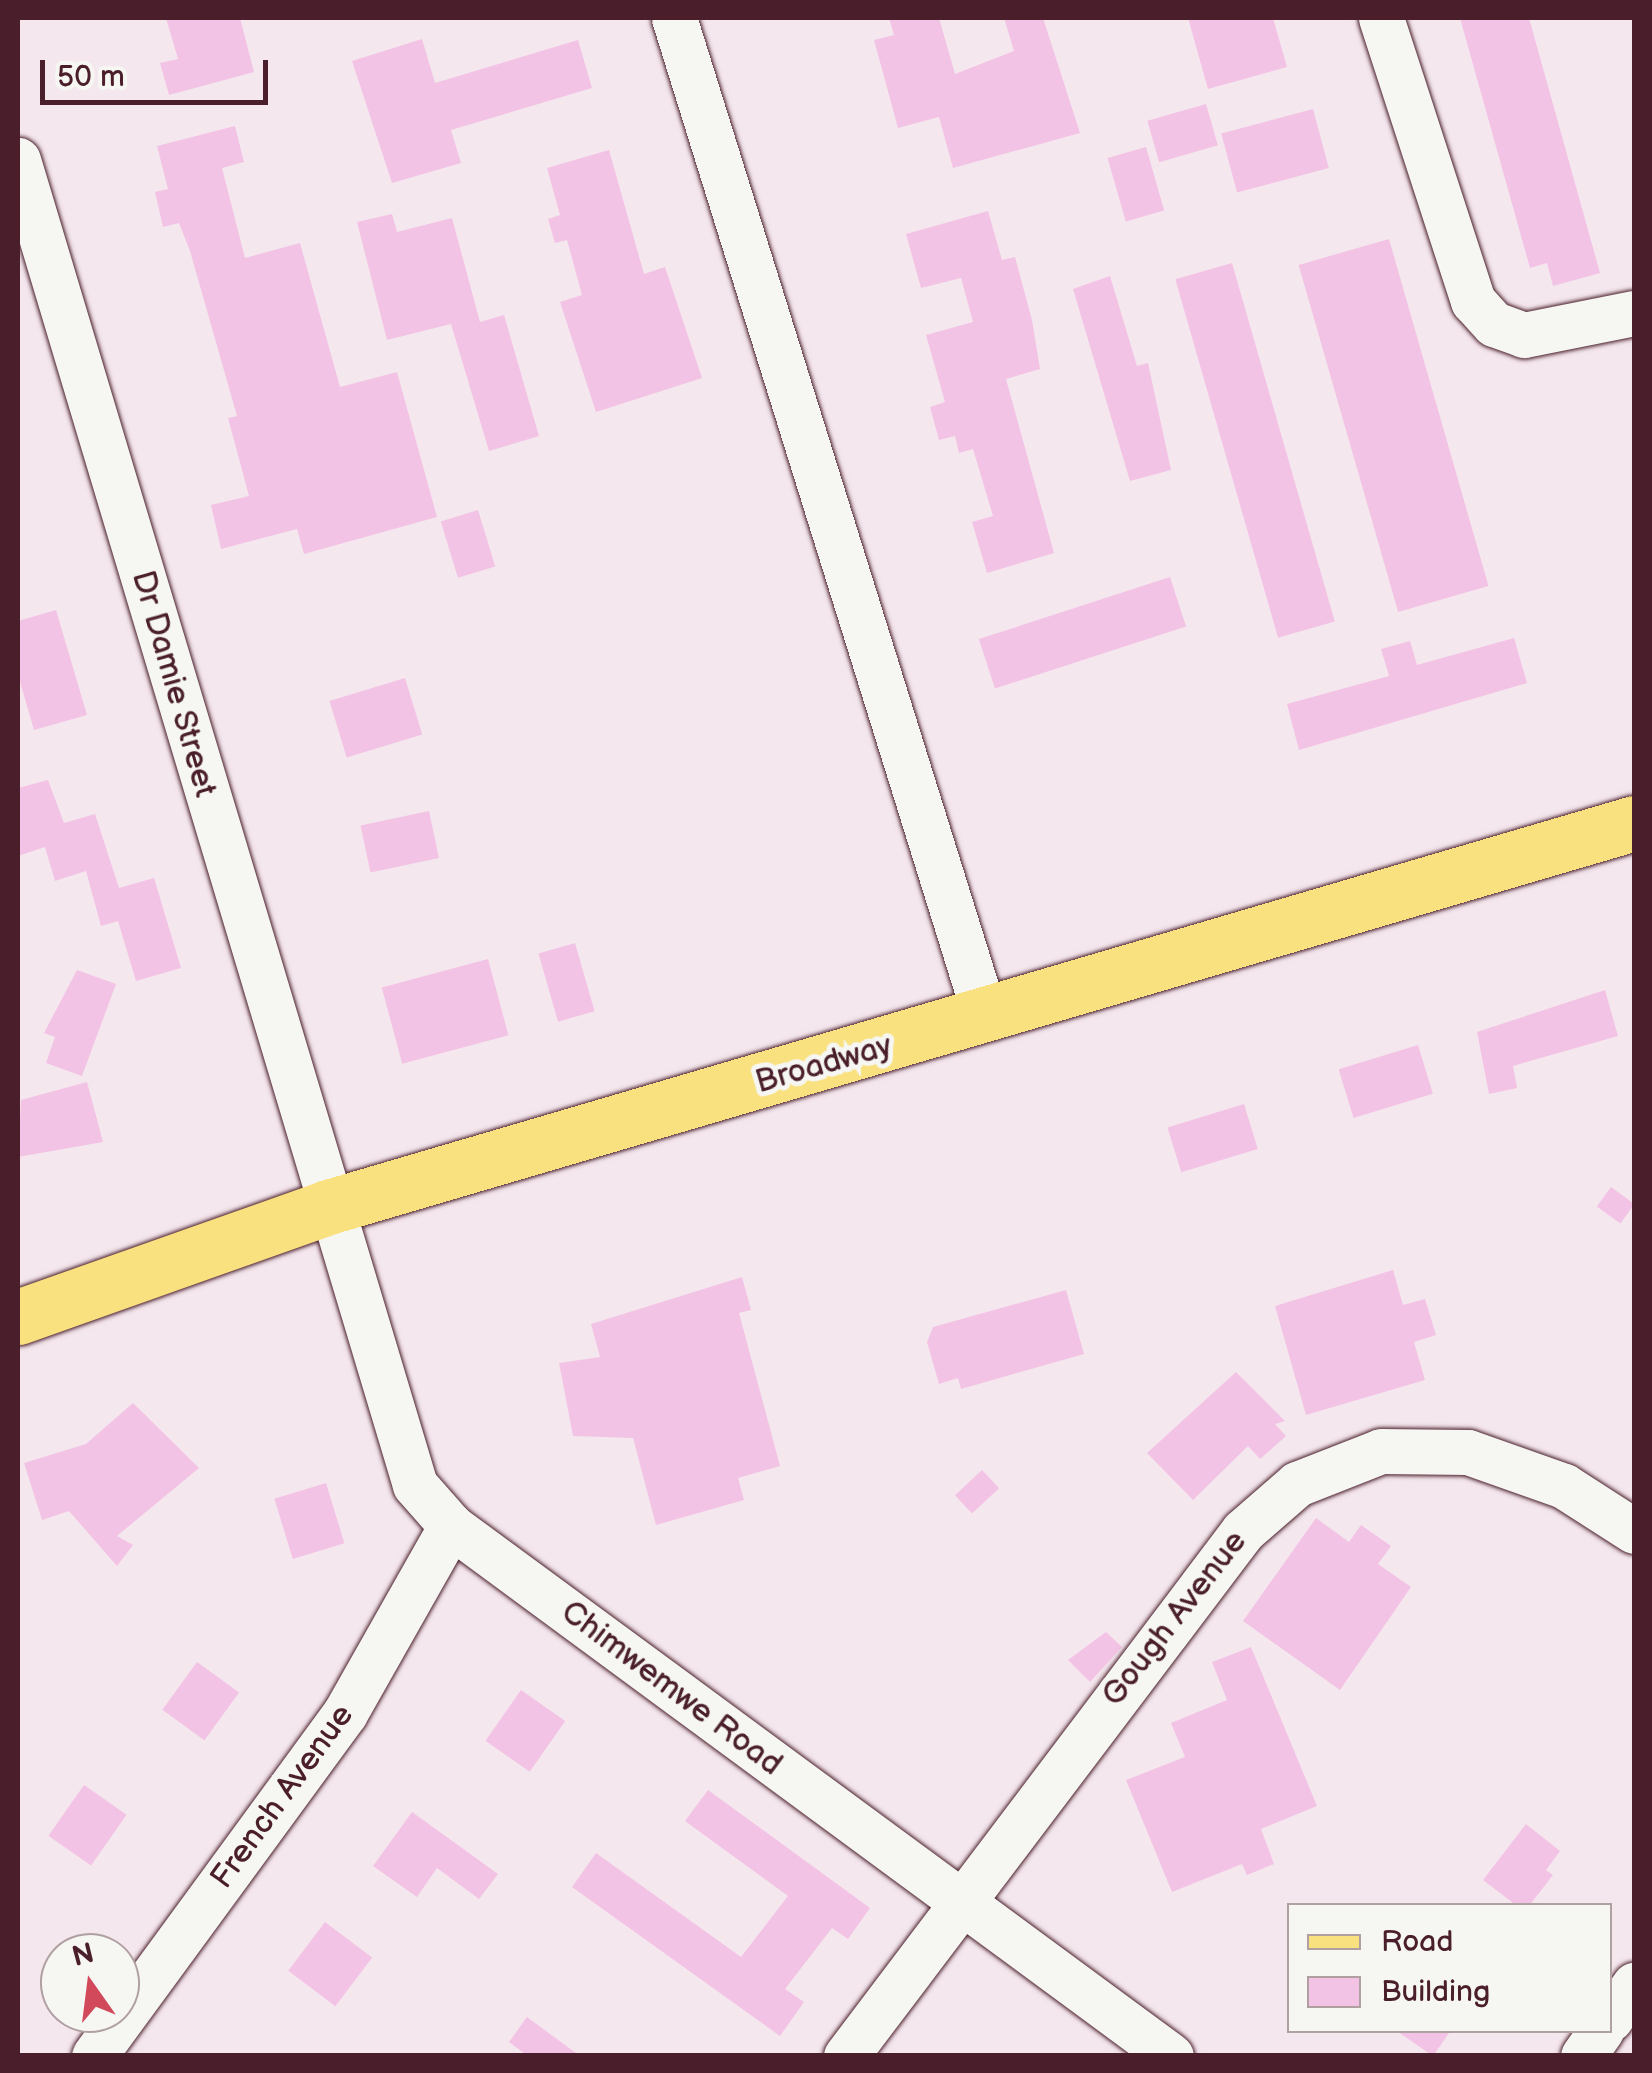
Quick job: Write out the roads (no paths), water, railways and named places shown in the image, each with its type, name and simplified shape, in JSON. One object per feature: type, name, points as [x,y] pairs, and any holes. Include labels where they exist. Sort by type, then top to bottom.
[{"type":"main road","name":"Broadway","points":[[18,1317],[328,1208],[986,1019],[1634,824]]},
{"type":"street","points":[[674,18],[986,1019]]},
{"type":"street","points":[[1381,18],[1473,301],[1494,324],[1524,335],[1634,313]]},
{"type":"street","name":"Dr Damie Street","points":[[18,160],[328,1208]]},
{"type":"street","name":"Chimwemwe Road","points":[[328,1208],[401,1460],[451,1526],[1171,2056]]},
{"type":"street","name":"Gough Avenue","points":[[846,2056],[957,1902],[1243,1532],[1297,1484],[1381,1450],[1468,1452],[1564,1486],[1634,1531]]},
{"type":"street","name":"French Avenue","points":[[94,2056],[345,1712],[451,1526]]},
{"type":"street","points":[[1612,2016],[1634,1985]]},
{"type":"street","points":[[1583,2056],[1599,2033]]}]
